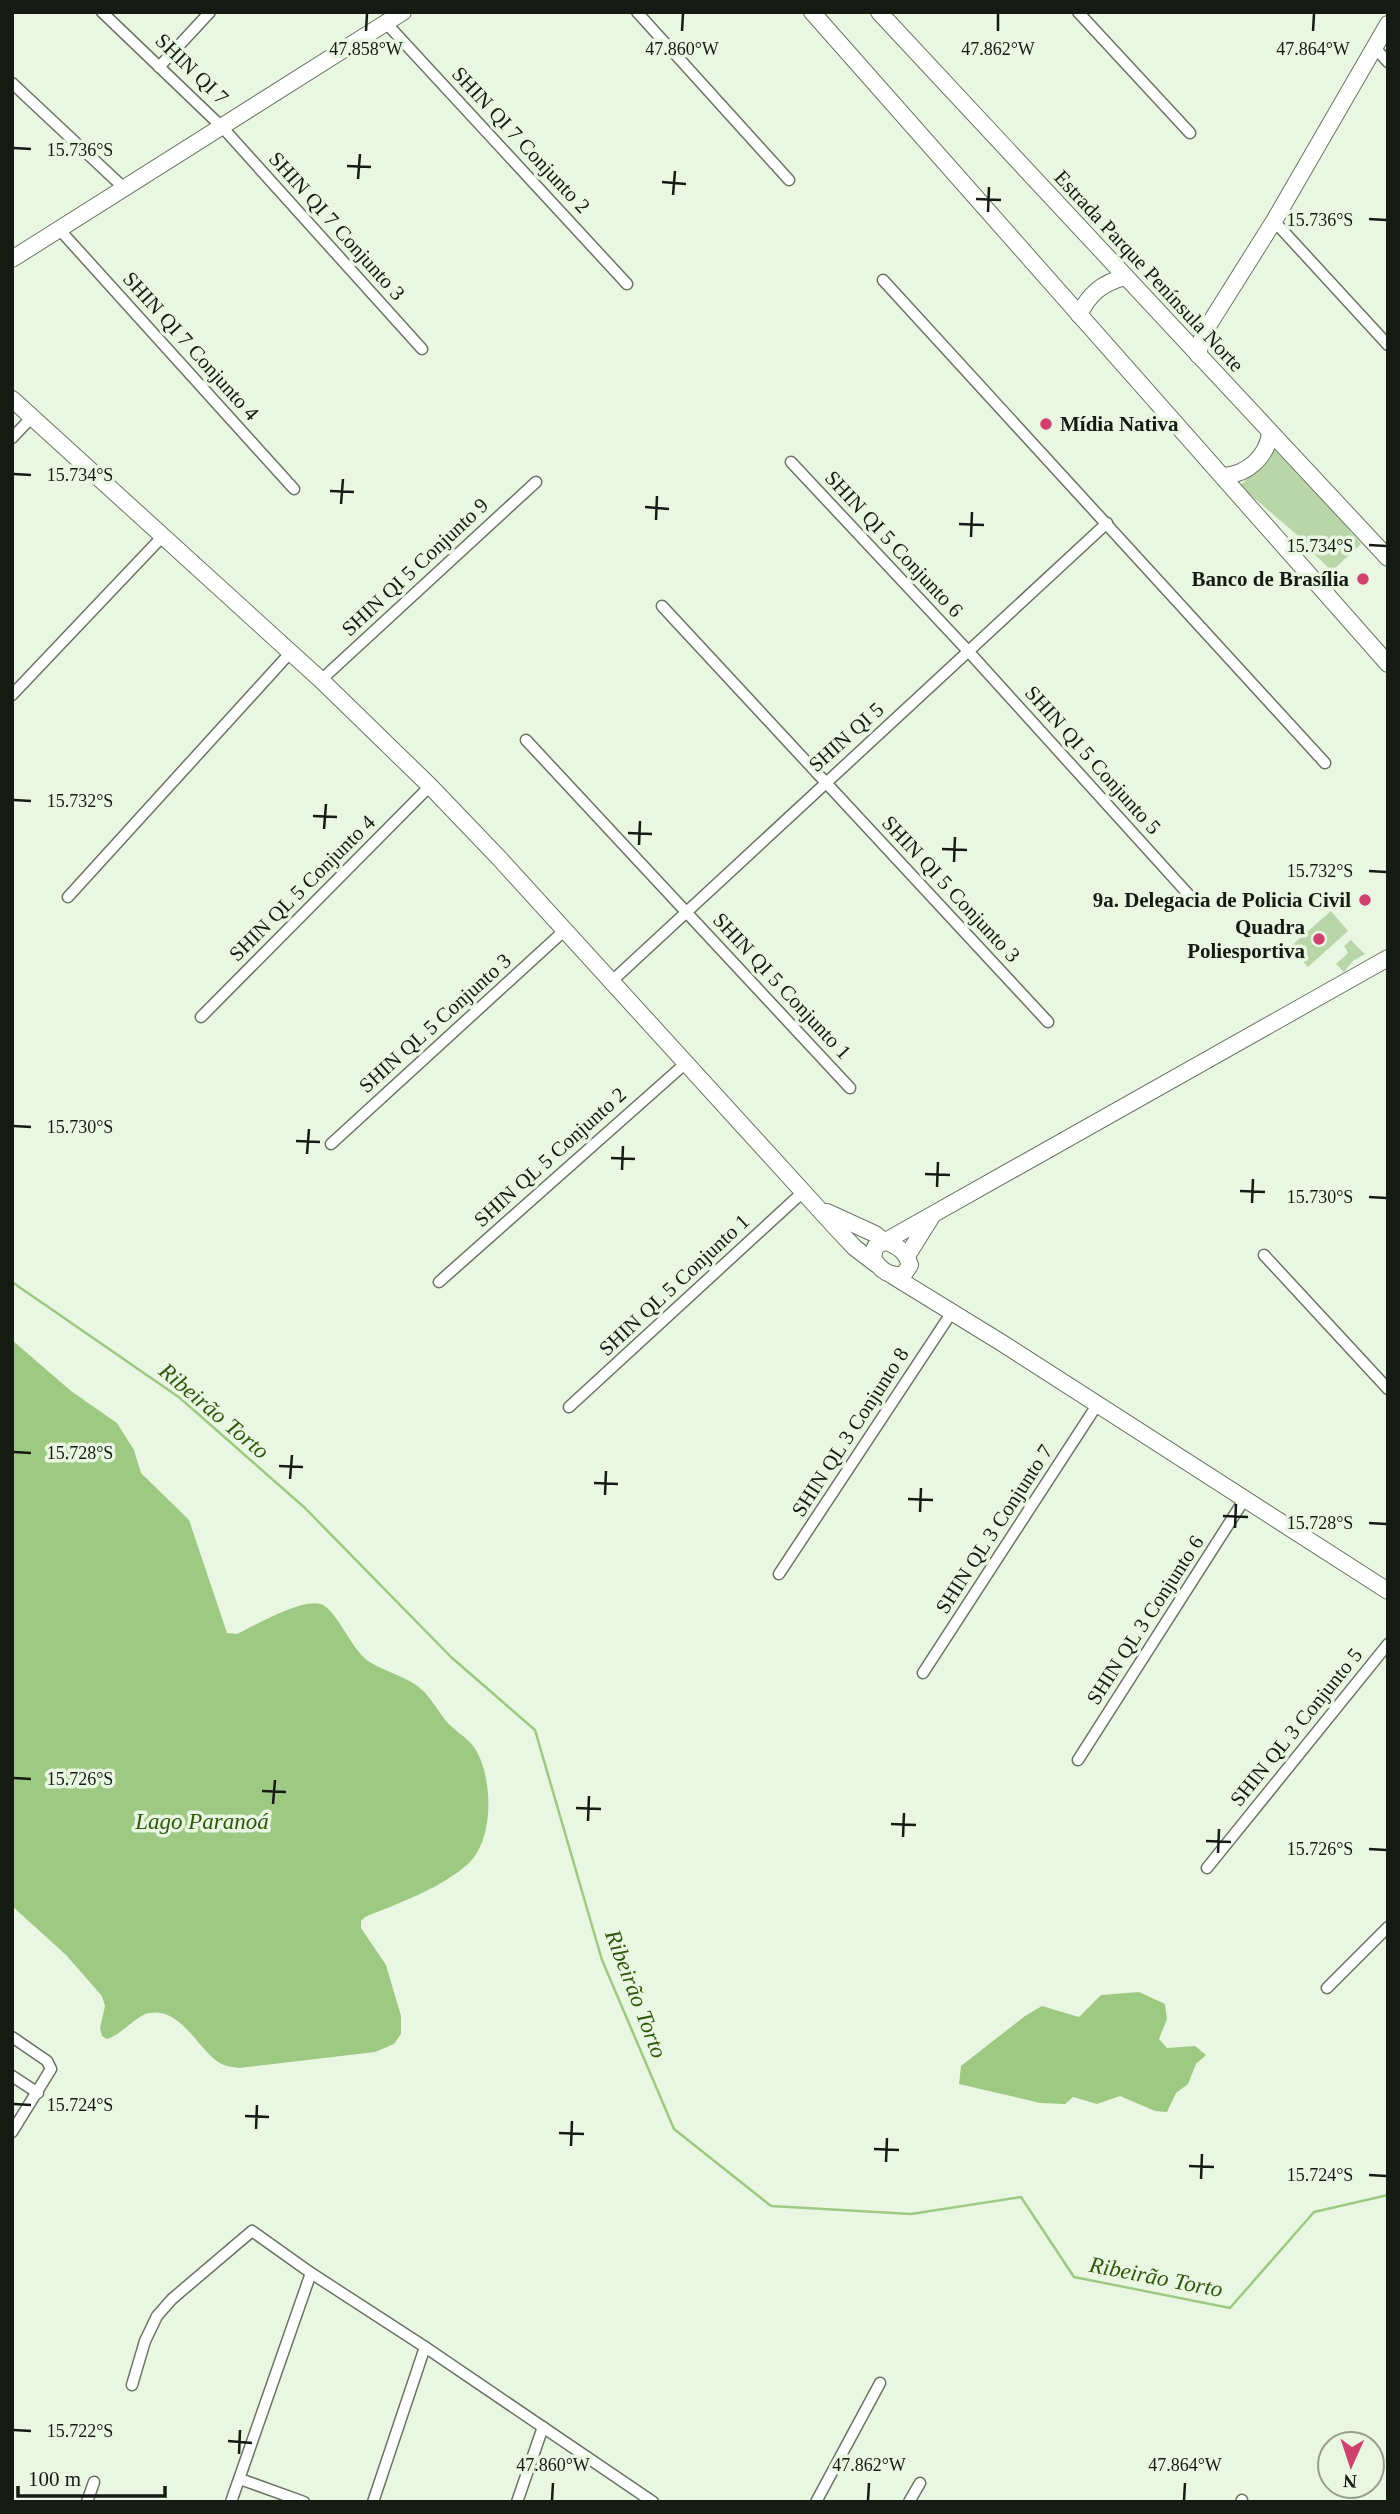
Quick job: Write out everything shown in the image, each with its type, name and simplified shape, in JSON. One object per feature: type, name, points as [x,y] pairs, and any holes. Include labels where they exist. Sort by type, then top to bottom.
[{"type":"street","name":"SHIN QI 7","points":[[102,12],[223,128]]},
{"type":"street","points":[[159,66],[210,12]]},
{"type":"street","name":"SHIN QI 7","points":[[12,259],[403,12]]},
{"type":"street","points":[[637,12],[789,180]]},
{"type":"street","points":[[812,12],[1388,664]]},
{"type":"street","name":"Estrada Parque Península Norte","points":[[879,12],[1388,558]]},
{"type":"street","points":[[1078,12],[1191,133]]},
{"type":"street","name":"SHIN QI 7 Conjunto 2","points":[[386,23],[626,284]]},
{"type":"street","points":[[1198,355],[1203,334],[1274,221],[1388,24]]},
{"type":"street","points":[[1374,47],[1388,62]]},
{"type":"street","points":[[12,83],[124,188]]},
{"type":"street","name":"SHIN QI 7 Conjunto 3","points":[[223,128],[422,349]]},
{"type":"street","points":[[1274,221],[1388,345]]},
{"type":"street","name":"SHIN QI 7 Conjunto 4","points":[[59,229],[294,489]]},
{"type":"street","points":[[1079,315],[1093,293],[1103,285],[1125,277]]},
{"type":"street","points":[[883,280],[1325,764]]},
{"type":"street","points":[[1182,338],[1203,334]]},
{"type":"street","points":[[12,399],[321,681],[430,786],[687,1062],[855,1248],[886,1273],[903,1267],[932,1216]]},
{"type":"street","points":[[12,438],[32,416]]},
{"type":"street","points":[[1224,476],[1236,475],[1252,466],[1266,449],[1270,434]]},
{"type":"street","name":"SHIN QI 5 Conjunto 6","points":[[791,463],[969,652]]},
{"type":"street","name":"SHIN QI 5 Conjunto 9","points":[[321,681],[536,482]]},
{"type":"street","name":"SHIN QI 5","points":[[612,981],[1107,523]]},
{"type":"street","points":[[12,695],[162,537]]},
{"type":"street","name":"SHIN QI 5 Conjunto 3","points":[[662,606],[1048,1022]]},
{"type":"street","name":"SHIN QI 5 Conjunto 5","points":[[969,652],[1189,895]]},
{"type":"street","points":[[68,897],[290,653]]},
{"type":"street","name":"SHIN QI 5 Conjunto 1","points":[[526,740],[850,1088]]},
{"type":"street","name":"SHIN QL 5 Conjunto 4","points":[[201,1017],[430,786]]},
{"type":"street","name":"SHIN QL 5 Conjunto 3","points":[[331,1144],[565,930]]},
{"type":"street","points":[[876,1264],[873,1252],[875,1247],[894,1234],[932,1216],[1388,958]]},
{"type":"street","name":"SHIN QL 5 Conjunto 2","points":[[439,1282],[687,1062]]},
{"type":"street","name":"SHIN QL 5 Conjunto 1","points":[[569,1407],[804,1191]]},
{"type":"street","points":[[822,1210],[875,1234],[902,1250],[903,1267],[946,1308],[1388,1591]]},
{"type":"street","points":[[1264,1255],[1388,1389]]},
{"type":"street","name":"SHIN QL 3 Conjunto 8","points":[[779,1574],[946,1308]]},
{"type":"street","name":"SHIN QL 3 Conjunto 7","points":[[923,1673],[1097,1405]]},
{"type":"street","name":"SHIN QL 3 Conjunto 6","points":[[1077,1760],[1244,1500]]},
{"type":"street","name":"SHIN QL 3 Conjunto 5","points":[[1208,1868],[1388,1644]]},
{"type":"street","points":[[1327,1988],[1388,1927]]},
{"type":"street","points":[[12,2037],[47,2061],[51,2069],[38,2094],[13,2130]]},
{"type":"street","points":[[12,2077],[38,2094]]},
{"type":"street","points":[[132,2385],[145,2341],[157,2316],[252,2231],[653,2502]]},
{"type":"street","points":[[231,2502],[311,2273]]},
{"type":"street","points":[[373,2502],[425,2347]]},
{"type":"street","points":[[816,2502],[880,2383]]},
{"type":"street","points":[[517,2502],[543,2427]]},
{"type":"street","points":[[240,2479],[304,2502]]},
{"type":"street","points":[[87,2502],[94,2482]]},
{"type":"street","points":[[909,2502],[920,2483]]},
{"type":"shaded area","points":[[1278,446],[1361,544],[1332,571],[1309,549],[1310,546],[1240,486]]},
{"type":"shaded area","name":"Quadra Poliesportiva","points":[[1331,911],[1348,931],[1308,967],[1290,947]]},
{"type":"shaded area","points":[[1351,940],[1365,954],[1353,961],[1344,972],[1336,964],[1348,953],[1344,946]]},
{"type":"water","name":"Lago Paranoá","points":[[12,1340],[71,1391],[117,1423],[134,1450],[141,1473],[189,1520],[227,1633],[237,1634],[302,1605],[321,1604],[332,1613],[362,1656],[420,1688],[446,1721],[474,1747],[485,1773],[488,1789],[487,1823],[477,1852],[469,1863],[446,1880],[361,1921],[361,1928],[386,1965],[401,2016],[401,2034],[394,2044],[375,2052],[239,2068],[218,2062],[179,2022],[160,2013],[144,2015],[107,2039],[102,2036],[100,2028],[105,2006],[102,1996],[66,1955],[12,1906]]},
{"type":"water","points":[[1139,1992],[1165,2004],[1167,2019],[1159,2039],[1167,2048],[1195,2046],[1206,2055],[1196,2064],[1188,2084],[1176,2093],[1167,2112],[1155,2111],[1120,2096],[1097,2104],[1073,2097],[1065,2104],[1040,2103],[959,2084],[961,2066],[1042,2006],[1079,2017],[1101,1995]]},
{"type":"waterway","name":"Ribeirão Torto","points":[[12,1282],[180,1398],[305,1508],[451,1657],[535,1730],[602,1960],[674,2129],[771,2206],[911,2214],[1021,2197],[1074,2277],[1230,2308],[1314,2212],[1388,2195]]},
{"type":"place","name":"Mídia Nativa","points":[[1046,424]]},
{"type":"place","name":"Banco de Brasília","points":[[1363,579]]},
{"type":"place","name":"9a. Delegacia de Policia Civil","points":[[1365,900]]},
{"type":"place","name":"Quadra Poliesportiva","points":[[1319,939]]}]
